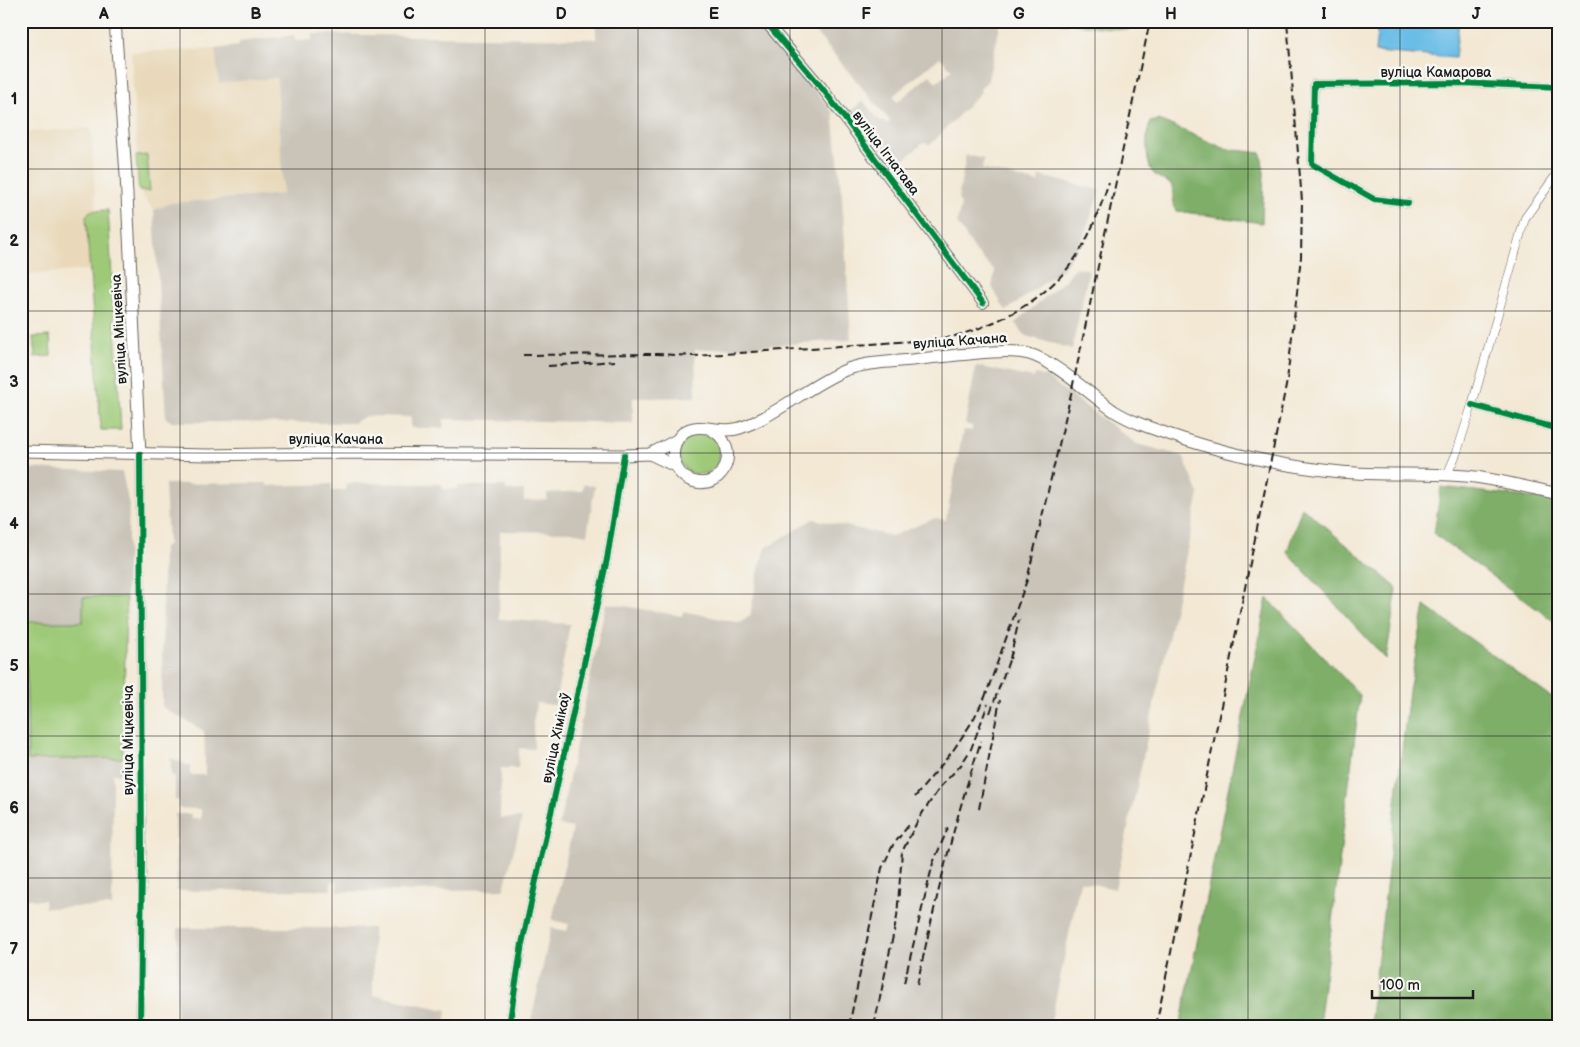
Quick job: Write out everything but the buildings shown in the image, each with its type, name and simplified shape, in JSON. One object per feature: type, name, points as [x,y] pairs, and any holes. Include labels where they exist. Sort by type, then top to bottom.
[{"type":"main road","name":"вуліца Міцкевіча","points":[[115,21],[126,175],[140,454]]},
{"type":"main road","name":"вуліца Качана","points":[[21,451],[140,454],[650,454],[677,440],[691,428],[728,432],[749,425],[848,369],[881,363],[993,352],[1020,352],[1042,360],[1115,412],[1196,443],[1300,466],[1342,472],[1476,477],[1559,494]]},
{"type":"main road","name":"вуліца Качана","points":[[650,454],[675,466],[684,477],[691,480],[711,480],[725,468],[728,454],[727,446],[749,425]]},
{"type":"main road","points":[[710,429],[721,436],[727,446]]},
{"type":"main road","points":[[675,466],[673,453],[677,440]]},
{"type":"street","name":"вуліца Ігнатава","points":[[765,21],[822,88],[984,303]]},
{"type":"street","name":"вуліца Камарова","points":[[1408,203],[1374,199],[1312,164],[1314,84],[1459,83],[1559,86]]},
{"type":"street","points":[[1447,475],[1457,452],[1472,405],[1525,218],[1559,171]]},
{"type":"street","points":[[1472,405],[1559,428]]},
{"type":"street","name":"вуліца Міцкевіча","points":[[140,454],[142,861],[140,1026]]},
{"type":"street","name":"вуліца Хімікаў","points":[[509,1026],[522,944],[606,559],[624,455]]},
{"type":"shaded area","points":[[596,21],[751,21],[813,87],[833,113],[842,196],[851,340],[695,350],[696,397],[633,398],[633,423],[444,419],[443,428],[411,428],[411,417],[366,416],[353,423],[172,422],[166,418],[154,210],[171,203],[283,194],[277,78],[219,83],[215,49],[239,46],[239,42],[294,35],[295,41],[312,40],[312,34],[596,39]]},
{"type":"shaded area","points":[[806,21],[1001,21],[988,80],[980,89],[981,92],[931,144],[923,143],[894,169],[849,112],[863,101],[878,119],[887,124],[890,121]],"holes":[[[940,57],[952,70],[936,83],[930,75],[897,102],[893,96]]]},
{"type":"shaded area","points":[[215,49],[219,83],[277,77],[283,194],[171,203],[154,210],[139,191],[131,52]]},
{"type":"shaded area","points":[[21,76],[26,132],[91,128],[100,269],[21,275]]},
{"type":"shaded area","points":[[966,155],[984,159],[982,169],[1038,183],[1040,176],[1100,190],[1083,238],[1065,267],[1006,311],[992,287],[995,271],[976,252],[957,223],[961,204],[958,199]]},
{"type":"shaded area","points":[[1076,267],[1089,270],[1072,349],[1026,336],[1015,323],[1064,281]]},
{"type":"shaded area","points":[[976,366],[1034,378],[1035,374],[1046,377],[1137,444],[1183,456],[1199,494],[1115,889],[1080,881],[1050,1026],[530,1026],[551,928],[567,931],[569,924],[552,920],[573,828],[559,825],[606,603],[682,616],[683,611],[740,623],[750,616],[759,568],[766,548],[813,519],[892,536],[935,518],[946,520],[963,430],[972,431],[972,426],[965,424]]},
{"type":"shaded area","points":[[21,468],[122,472],[129,505],[126,597],[84,597],[83,622],[26,622],[29,760],[123,758],[122,774],[113,774],[112,906],[45,908],[44,900],[35,900],[21,896]]},
{"type":"shaded area","points":[[267,483],[267,486],[332,484],[332,491],[346,490],[346,483],[442,484],[443,489],[457,489],[458,486],[506,486],[506,491],[524,490],[524,501],[547,500],[547,493],[582,491],[584,484],[595,486],[587,535],[572,532],[500,531],[499,619],[570,624],[555,705],[537,703],[533,722],[534,749],[519,748],[518,768],[501,768],[500,818],[522,818],[504,889],[338,892],[337,881],[331,882],[331,890],[177,891],[175,814],[191,814],[191,819],[201,819],[201,809],[178,808],[178,800],[175,800],[175,776],[171,775],[171,758],[190,766],[190,775],[205,775],[205,758],[204,731],[162,707],[163,548],[168,544],[165,484]]},
{"type":"shaded area","points":[[178,928],[373,928],[373,995],[447,1010],[445,1026],[176,1026]]},
{"type":"green space","points":[[1046,21],[1131,21],[1128,30]]},
{"type":"green space","points":[[1159,120],[1226,149],[1261,153],[1264,173],[1262,223],[1177,211],[1174,208],[1172,185],[1155,175],[1149,164],[1147,141],[1150,122]]},
{"type":"green space","points":[[147,155],[150,191],[139,191],[136,156]]},
{"type":"green space","points":[[108,210],[121,430],[101,430],[86,216],[90,211]]},
{"type":"green space","points":[[50,336],[51,356],[35,357],[33,337]]},
{"type":"green space","points":[[699,432],[714,438],[720,453],[714,468],[699,474],[684,468],[678,453],[684,438]]},
{"type":"green space","points":[[1441,487],[1559,501],[1559,625],[1434,534]]},
{"type":"green space","points":[[1302,507],[1397,588],[1386,659],[1287,552]]},
{"type":"green space","points":[[83,597],[126,597],[123,758],[28,760],[26,622],[83,622]]},
{"type":"green space","points":[[1267,598],[1360,695],[1319,1026],[1180,1026]]},
{"type":"green space","points":[[1425,606],[1559,703],[1559,1026],[1370,1026],[1409,691]]},
{"type":"water","points":[[1378,21],[1459,21],[1455,58],[1375,52]]},
{"type":"railway","points":[[915,797],[952,752],[972,722],[985,697],[1027,580],[1071,394],[1150,21]]},
{"type":"railway","points":[[1156,1026],[1287,381],[1301,257],[1302,201],[1287,21]]},
{"type":"railway","points":[[523,355],[658,354],[694,356],[943,339],[964,333],[985,326],[1025,306],[1059,278],[1085,242],[1109,182]]},
{"type":"railway","points":[[548,366],[615,361]]},
{"type":"railway","points":[[1010,659],[1019,620]]},
{"type":"railway","points":[[990,713],[1012,652]]},
{"type":"railway","points":[[979,809],[1000,700]]},
{"type":"railway","points":[[874,1026],[897,917],[902,852],[919,818],[941,786],[961,765],[971,749],[988,704]]},
{"type":"railway","points":[[917,985],[946,862],[962,801],[981,741]]},
{"type":"railway","points":[[849,1026],[882,868],[893,845],[909,825]]},
{"type":"railway","points":[[904,983],[933,863],[948,828]]},
{"type":"cycle path","points":[[765,21],[822,88],[983,303]]},
{"type":"cycle path","points":[[1408,203],[1374,199],[1312,164],[1314,84],[1459,83],[1559,87]]},
{"type":"cycle path","points":[[1472,405],[1559,429]]},
{"type":"cycle path","points":[[140,454],[142,861],[140,1026]]},
{"type":"cycle path","points":[[509,1026],[522,944],[607,559],[624,455]]}]
